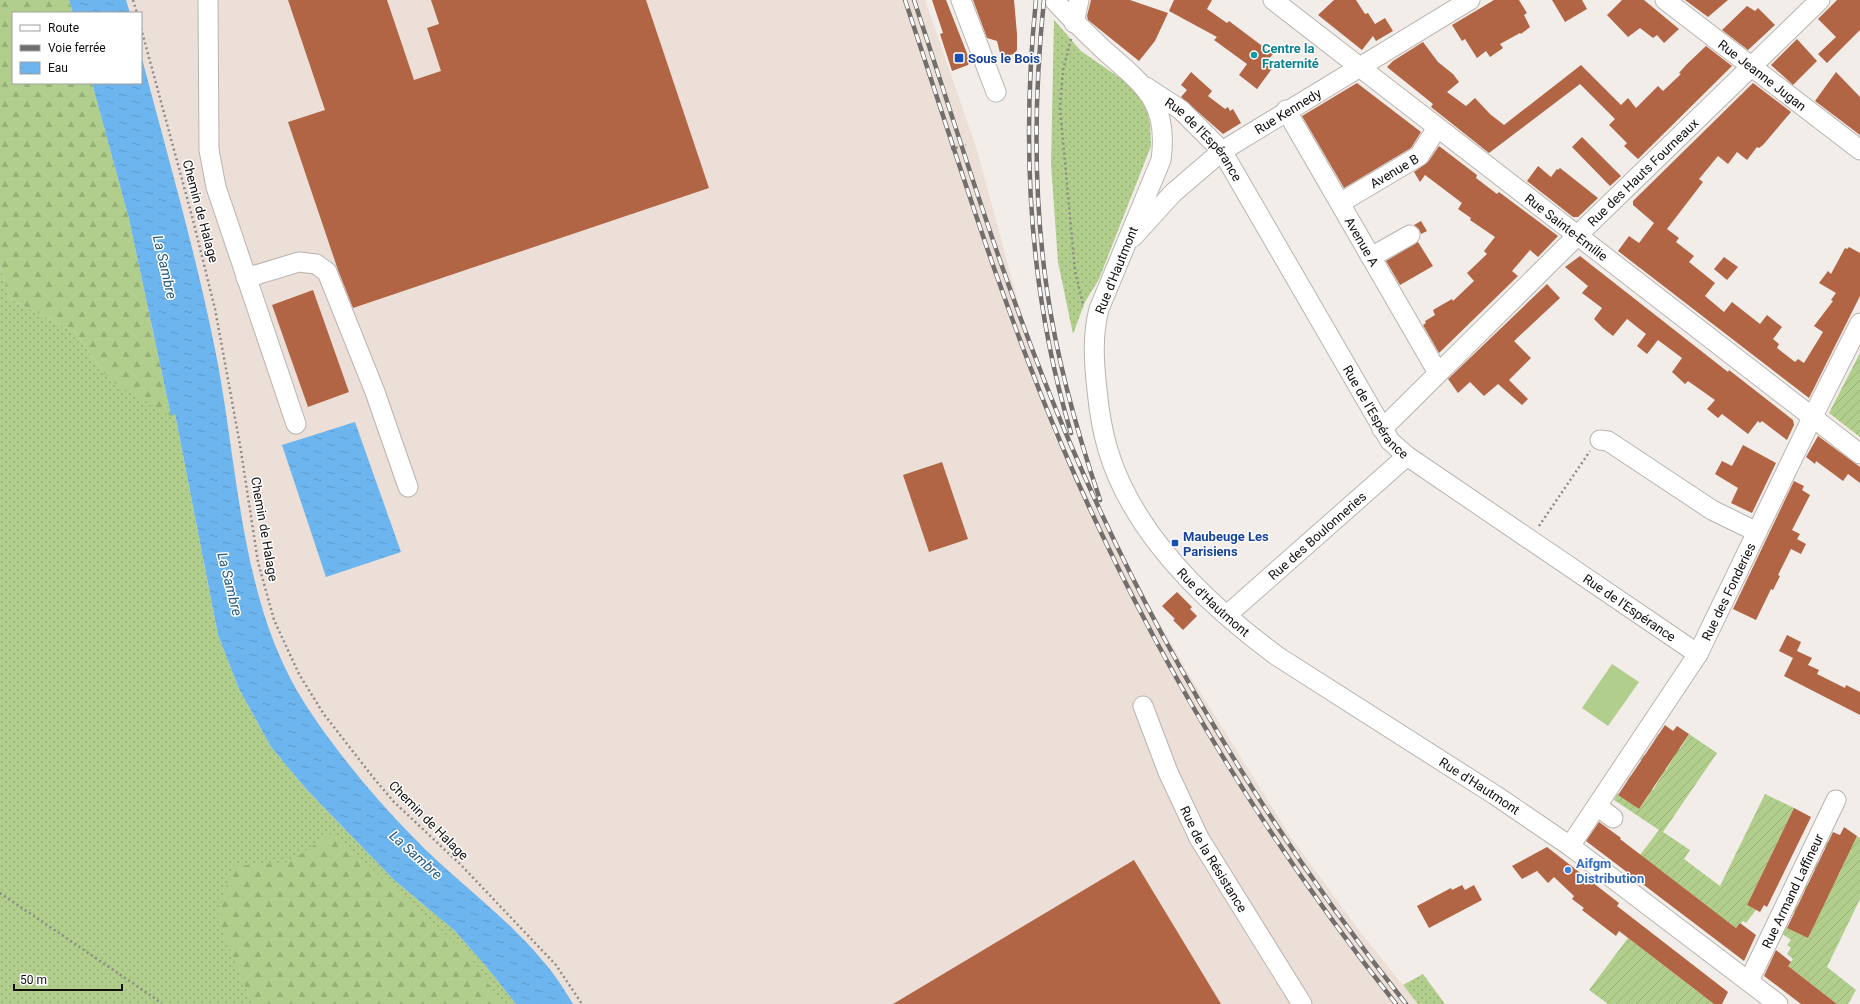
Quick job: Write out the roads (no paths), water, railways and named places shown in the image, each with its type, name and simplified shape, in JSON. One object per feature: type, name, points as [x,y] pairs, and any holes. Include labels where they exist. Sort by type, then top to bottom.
[{"type":"street","points":[[208,0],[209,150],[216,187],[296,424]]},
{"type":"street","points":[[961,0],[996,92]]},
{"type":"street","points":[[1064,11],[1079,0]]},
{"type":"street","name":"Rue Sainte-Emilie","points":[[1273,0],[1860,454]]},
{"type":"street","name":"Rue Kennedy","points":[[1125,247],[1173,193],[1222,151],[1286,110],[1470,0]]},
{"type":"street","name":"Rue Jeanne Jugan","points":[[1665,0],[1860,150]]},
{"type":"street","name":"Rue des Hauts Fourneaux","points":[[1382,429],[1578,235],[1820,0]]},
{"type":"street","name":"Rue d'Hautmont","points":[[1064,11],[1143,85],[1158,112],[1162,124],[1164,142],[1161,160],[1105,294],[1096,323],[1094,356],[1099,407],[1108,451],[1121,483],[1138,515],[1166,553],[1239,627],[1277,656],[1495,795],[1570,846],[1778,1004]]},
{"type":"street","name":"Rue de l'Espérance","points":[[1143,85],[1181,110],[1222,151],[1390,441],[1406,456],[1698,654]]},
{"type":"street","name":"Avenue A","points":[[1286,110],[1438,373]]},
{"type":"street","name":"Avenue B","points":[[1340,203],[1419,156],[1437,128]]},
{"type":"street","points":[[1371,257],[1410,235]]},
{"type":"street","points":[[246,278],[299,262],[316,264],[327,272],[375,392],[408,487]]},
{"type":"street","name":"Rue des Fonderies","points":[[1570,846],[1698,654],[1812,418],[1860,324]]},
{"type":"street","points":[[1600,440],[1608,441],[1712,510],[1757,532]]},
{"type":"street","name":"Rue des Boulonneries","points":[[1227,615],[1406,456]]},
{"type":"street","name":"Rue de la Résistance","points":[[1143,706],[1168,772],[1199,838],[1302,1004]]},
{"type":"street","name":"Rue Armand Laffineur","points":[[1749,981],[1836,800]]},
{"type":"street","points":[[1597,806],[1614,818]]},
{"type":"water","points":[[69,0],[126,0],[130,12],[73,12]]},
{"type":"water","name":"La Sambre","points":[[142,59],[200,279],[216,354],[237,490],[255,581],[268,625],[285,667],[307,707],[370,791],[429,853],[512,927],[551,970],[573,1004],[516,1004],[485,965],[454,930],[394,880],[307,790],[271,747],[239,689],[218,635],[175,414],[171,416],[129,219],[92,84],[142,84]]},
{"type":"water","points":[[355,422],[401,552],[326,577],[282,445]]},
{"type":"railway","points":[[905,0],[1019,338],[1040,393],[1096,523],[1132,596],[1170,667],[1254,806],[1346,939],[1396,1004]]},
{"type":"railway","points":[[914,0],[987,223],[1026,334],[1070,443],[1140,592],[1178,664],[1219,735],[1263,804],[1308,872],[1356,939],[1406,1004]]},
{"type":"railway","points":[[1036,0],[1031,55],[1029,109],[1029,164],[1032,218],[1046,326],[1057,380],[1071,433]]},
{"type":"railway","points":[[1044,0],[1038,72],[1036,145],[1042,254],[1051,317],[1062,370],[1083,448],[1100,500]]},
{"type":"place","name":"Centre la Fraternité","points":[[1254,55]]},
{"type":"place","name":"Sous le Bois","points":[[959,58]]},
{"type":"place","name":"Maubeuge Les Parisiens","points":[[1175,543]]},
{"type":"place","name":"Aifgm Distribution","points":[[1568,870]]}]
